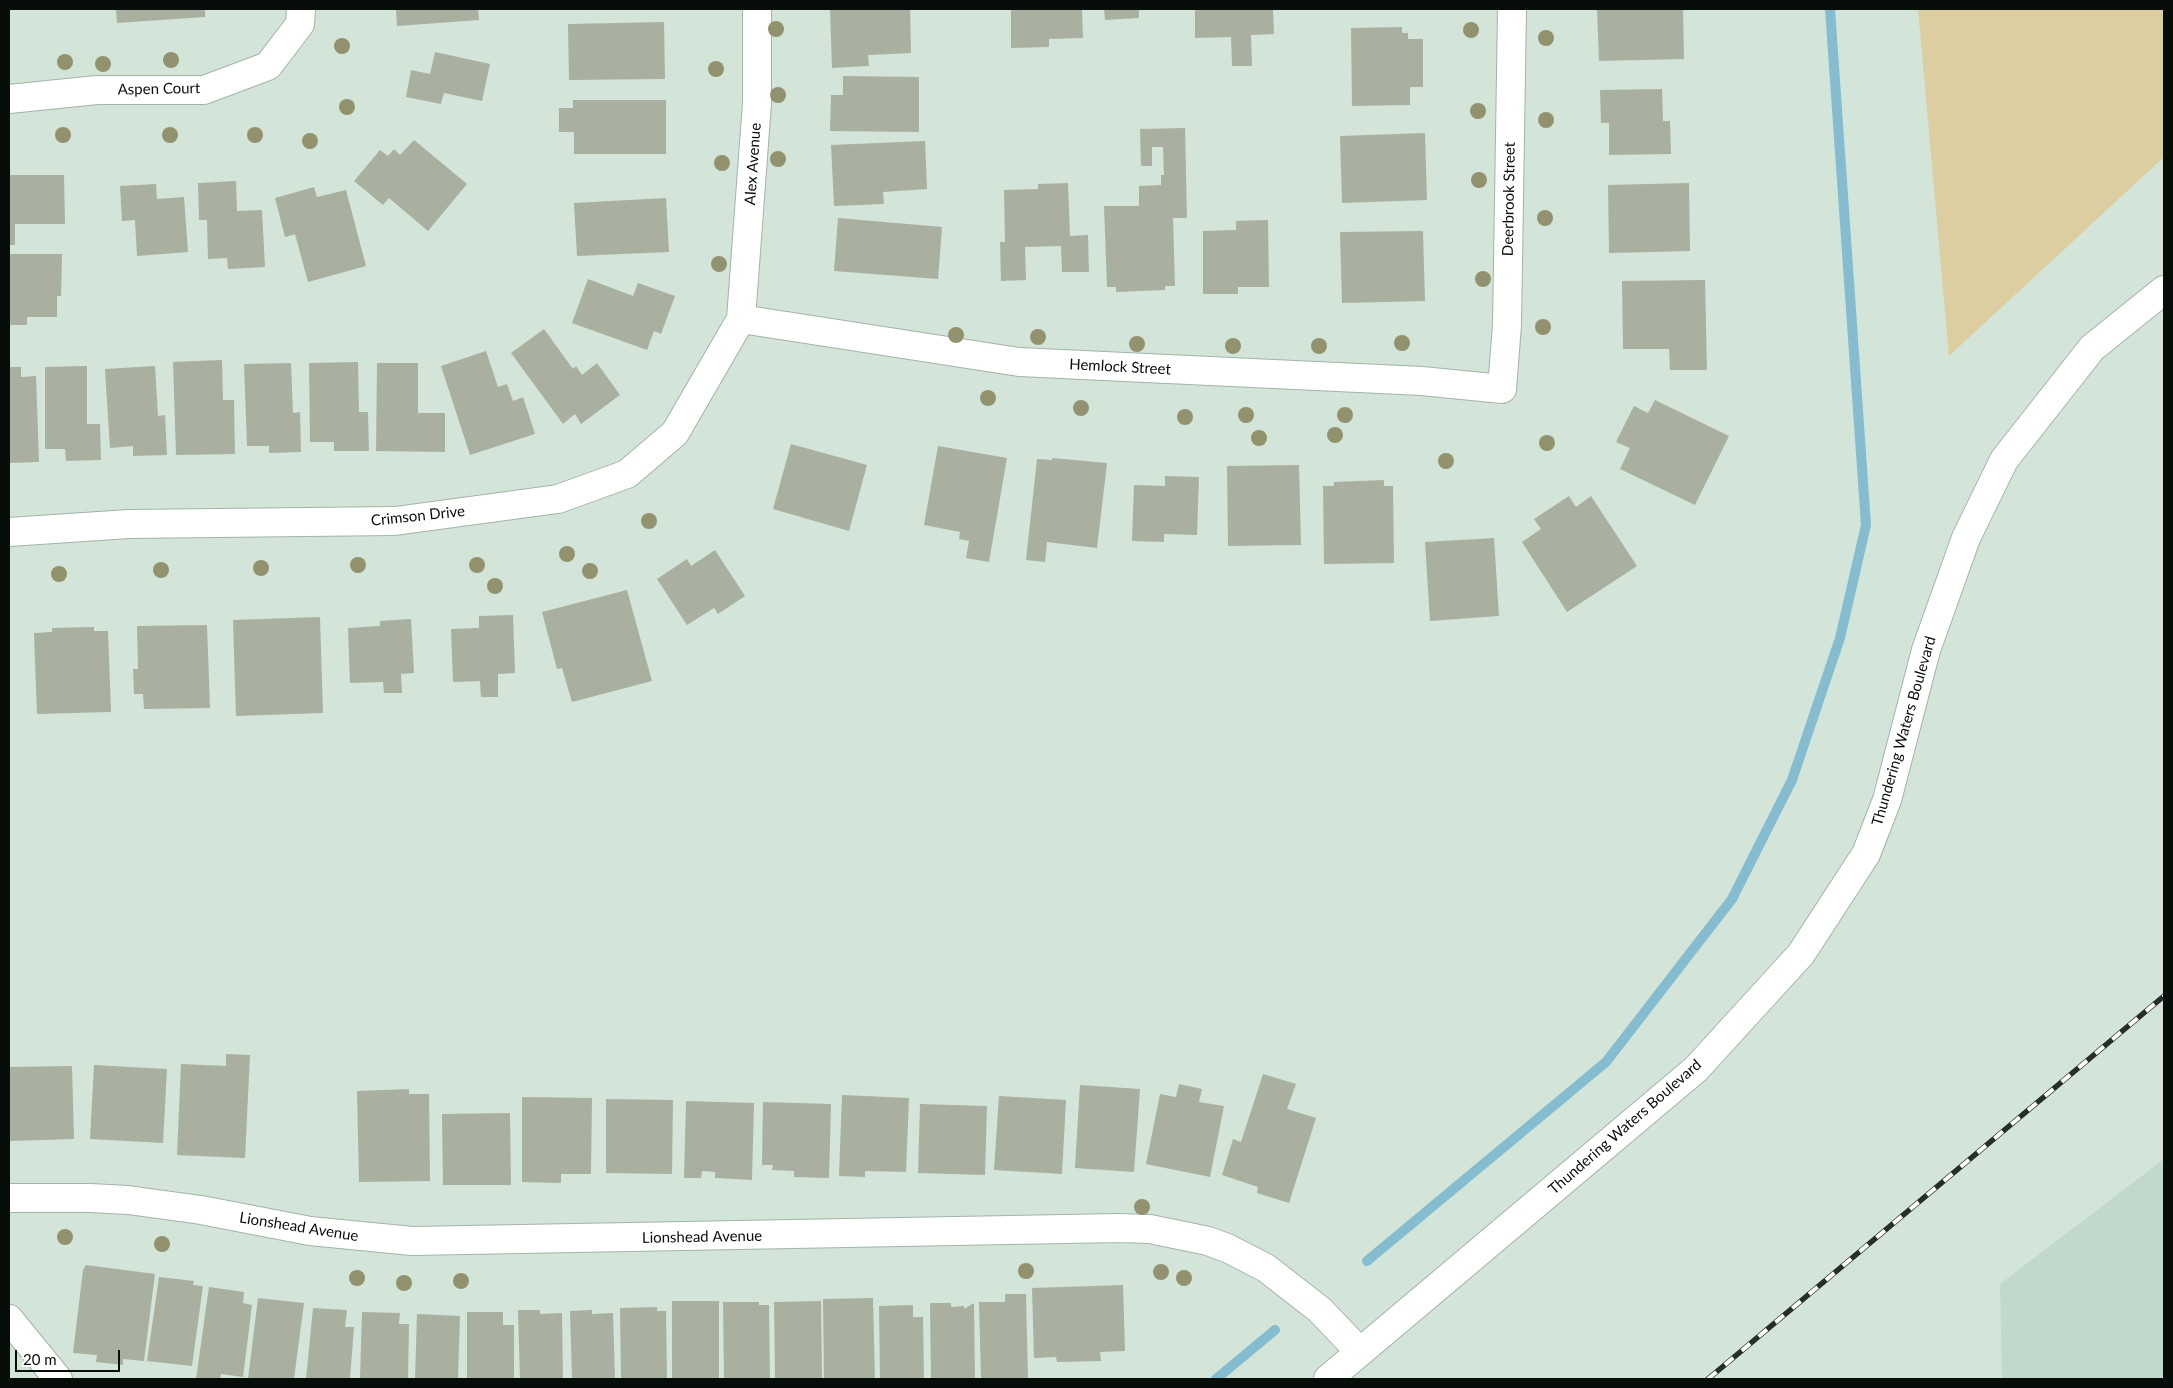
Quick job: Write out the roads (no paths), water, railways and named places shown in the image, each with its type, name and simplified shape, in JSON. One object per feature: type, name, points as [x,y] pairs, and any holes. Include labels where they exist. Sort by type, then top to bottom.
[{"type":"street","name":"Aspen Court","points":[[9,99],[97,90],[204,90],[268,66],[300,24],[301,9]]},
{"type":"street","name":"Alex Avenue","points":[[742,319],[757,103],[757,9]]},
{"type":"street","name":"Deerbrook Street","points":[[1502,388],[1507,325],[1512,9]]},
{"type":"street","name":"Thundering Waters Boulevard","points":[[1328,1379],[1696,1069],[1800,954],[1866,854],[1887,800],[1929,641],[1966,538],[2004,460],[2092,348],[2164,290]]},
{"type":"street","name":"Hemlock Street","points":[[742,319],[1019,362],[1422,381],[1502,388]]},
{"type":"street","name":"Crimson Drive","points":[[9,532],[128,524],[395,521],[558,499],[627,474],[675,433],[742,319]]},
{"type":"street","name":"Lionshead Avenue","points":[[9,1198],[128,1200],[200,1210],[310,1231],[412,1242],[1119,1228],[1150,1229],[1227,1248],[1266,1268],[1320,1310],[1360,1352]]},
{"type":"street","points":[[9,1319],[58,1379]]},
{"type":"waterway","points":[[1367,1261],[1606,1062],[1732,899],[1792,780],[1840,638],[1866,525],[1830,9]]},
{"type":"waterway","points":[[1216,1379],[1275,1330]]},
{"type":"railway","points":[[1708,1379],[2164,996]]}]
